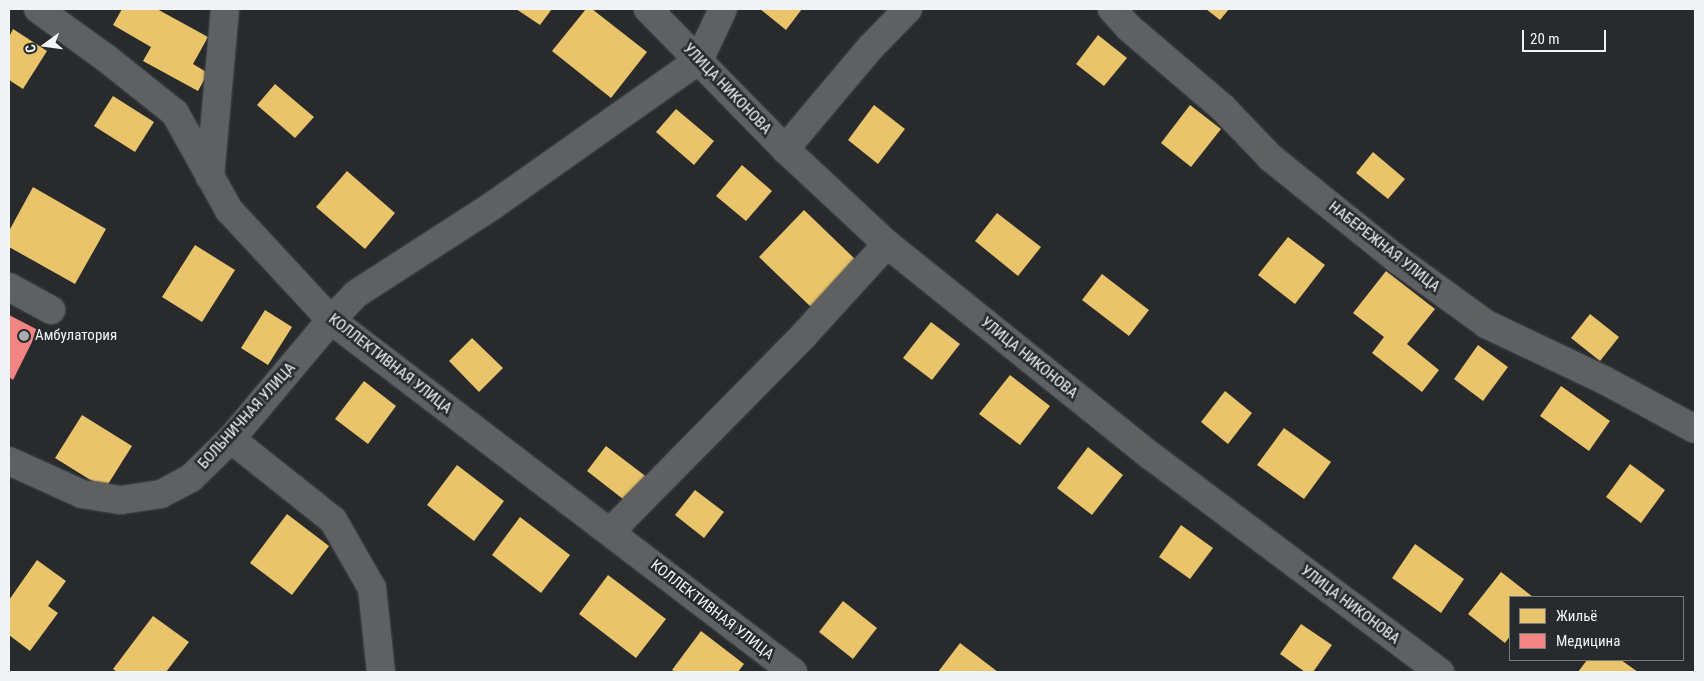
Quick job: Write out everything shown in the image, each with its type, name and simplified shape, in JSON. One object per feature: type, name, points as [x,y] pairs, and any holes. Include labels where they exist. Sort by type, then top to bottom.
[{"type":"street","name":"КОЛЛЕКТИВНАЯ УЛИЦА","points":[[38,9],[106,58],[175,113],[229,210],[331,320],[611,531],[793,672]]},
{"type":"street","points":[[210,177],[225,9]]},
{"type":"street","name":"УЛИЦА НИКОНОВА","points":[[648,9],[785,149],[886,244],[1151,456],[1440,672]]},
{"type":"street","points":[[699,60],[723,9]]},
{"type":"street","points":[[785,149],[871,47],[908,9]]},
{"type":"street","name":"НАБЕРЕЖНАЯ УЛИЦА","points":[[1112,9],[1128,27],[1222,107],[1271,158],[1398,260],[1478,318],[1604,380],[1695,430]]},
{"type":"street","name":"БОЛЬНИЧНАЯ УЛИЦА","points":[[9,462],[82,494],[121,500],[161,494],[191,478],[231,438],[331,320],[356,294],[492,206],[699,60]]},
{"type":"street","points":[[611,531],[804,336],[886,244]]},
{"type":"street","points":[[9,287],[52,310]]},
{"type":"street","points":[[231,438],[333,520],[372,588],[381,672]]},
{"type":"building: Жильё","points":[[122,9],[157,9],[208,37],[193,64],[208,73],[198,91],[143,61],[151,47],[113,25]]},
{"type":"building: Жильё","points":[[516,9],[552,9],[540,25]]},
{"type":"building: Жильё","points":[[586,9],[592,9],[647,52],[611,98],[552,51]]},
{"type":"building: Жильё","points":[[760,9],[802,9],[786,30]]},
{"type":"building: Жильё","points":[[1206,9],[1229,9],[1220,20]]},
{"type":"building: Жильё","points":[[13,29],[47,51],[23,89],[9,80],[9,37]]},
{"type":"building: Жильё","points":[[1098,35],[1127,58],[1104,86],[1076,64]]},
{"type":"building: Жильё","points":[[275,84],[314,117],[295,138],[257,105]]},
{"type":"building: Жильё","points":[[113,96],[154,122],[135,152],[94,126]]},
{"type":"building: Жильё","points":[[874,105],[905,129],[878,164],[848,140]]},
{"type":"building: Жильё","points":[[1190,105],[1221,129],[1191,167],[1161,143]]},
{"type":"building: Жильё","points":[[676,109],[714,141],[694,165],[656,132]]},
{"type":"building: Жильё","points":[[1373,152],[1405,179],[1388,199],[1356,173]]},
{"type":"building: Жильё","points":[[742,165],[772,191],[746,221],[716,196]]},
{"type":"building: Жильё","points":[[347,171],[395,213],[365,249],[316,207]]},
{"type":"building: Жильё","points":[[33,187],[106,229],[75,284],[9,247],[9,231]]},
{"type":"building: Жильё","points":[[804,210],[856,260],[811,307],[759,257]]},
{"type":"building: Жильё","points":[[997,213],[1041,247],[1018,276],[975,241]]},
{"type":"building: Жильё","points":[[1288,237],[1325,265],[1295,304],[1258,275]]},
{"type":"building: Жильё","points":[[195,245],[235,270],[202,322],[162,297]]},
{"type":"building: Жильё","points":[[1386,271],[1435,309],[1407,344],[1439,370],[1422,392],[1372,353],[1384,337],[1353,313]]},
{"type":"building: Жильё","points":[[1102,274],[1149,310],[1129,336],[1082,300]]},
{"type":"building: Жильё","points":[[265,310],[292,327],[268,365],[241,348]]},
{"type":"building: Жильё","points":[[1590,314],[1619,337],[1600,361],[1571,338]]},
{"type":"building: Жильё","points":[[931,322],[960,344],[932,380],[903,358]]},
{"type":"building: Жильё","points":[[472,338],[503,368],[479,392],[449,361]]},
{"type":"building: Жильё","points":[[1478,345],[1508,367],[1483,401],[1454,379]]},
{"type":"building: Жильё","points":[[1010,375],[1050,406],[1020,445],[979,414]]},
{"type":"building: Жильё","points":[[364,381],[396,406],[368,444],[335,419]]},
{"type":"building: Жильё","points":[[1561,386],[1610,421],[1589,451],[1540,416]]},
{"type":"building: Жильё","points":[[1225,391],[1252,413],[1228,444],[1201,422]]},
{"type":"building: Жильё","points":[[82,415],[132,446],[105,489],[55,458]]},
{"type":"building: Жильё","points":[[1284,428],[1331,462],[1304,499],[1257,465]]},
{"type":"building: Жильё","points":[[606,446],[648,478],[628,503],[587,471]]},
{"type":"building: Жильё","points":[[1088,447],[1123,475],[1092,515],[1057,488]]},
{"type":"building: Жильё","points":[[1630,464],[1665,490],[1641,523],[1606,497]]},
{"type":"building: Жильё","points":[[457,465],[504,501],[474,541],[427,505]]},
{"type":"building: Жильё","points":[[695,490],[724,512],[704,538],[675,515]]},
{"type":"building: Жильё","points":[[287,514],[329,546],[292,595],[250,563]]},
{"type":"building: Жильё","points":[[520,517],[570,555],[541,593],[492,555]]},
{"type":"building: Жильё","points":[[1181,525],[1213,548],[1190,579],[1159,557]]},
{"type":"building: Жильё","points":[[1415,544],[1464,579],[1441,613],[1392,578]]},
{"type":"building: Жильё","points":[[37,560],[66,581],[48,606],[58,613],[30,651],[9,635],[9,600]]},
{"type":"building: Жильё","points":[[1501,572],[1532,596],[1509,596],[1509,637],[1505,643],[1468,614]]},
{"type":"building: Жильё","points":[[608,575],[666,619],[636,658],[579,614]]},
{"type":"building: Жильё","points":[[843,601],[877,628],[853,659],[819,632]]},
{"type":"building: Жильё","points":[[153,616],[189,642],[166,672],[117,672],[113,669]]},
{"type":"building: Жильё","points":[[1301,624],[1332,645],[1313,672],[1305,672],[1280,654]]},
{"type":"building: Жильё","points":[[701,631],[744,664],[738,672],[676,672],[672,670]]},
{"type":"building: Жильё","points":[[960,643],[998,672],[938,672]]},
{"type":"building: Жильё","points":[[1586,661],[1622,661],[1638,672],[1578,672]]},
{"type":"building: Медицина","points":[[9,315],[38,330],[13,380],[9,377]]},
{"type":"place","name":"Амбулатория","points":[[24,336]]}]
